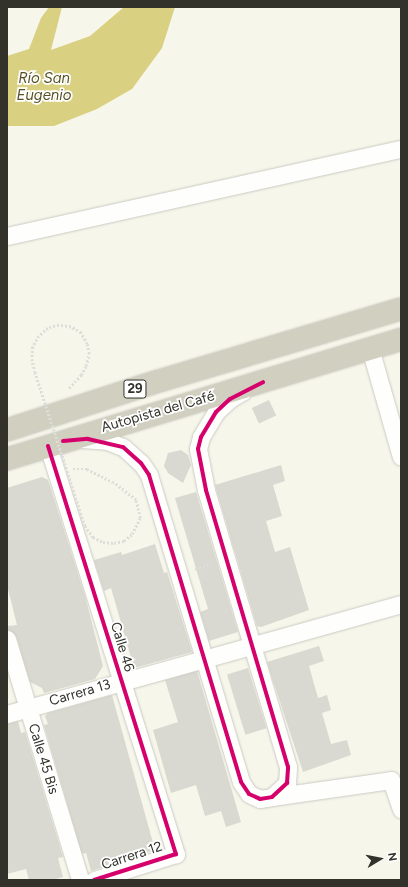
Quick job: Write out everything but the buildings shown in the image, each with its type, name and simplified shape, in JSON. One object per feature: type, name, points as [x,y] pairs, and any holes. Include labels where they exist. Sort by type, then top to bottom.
[{"type":"highway","name":"Autopista del Café","points":[[7,430],[159,381],[401,309]]},
{"type":"highway","name":"Autopista del Café","points":[[7,459],[401,339]]},
{"type":"street","points":[[7,236],[401,149]]},
{"type":"street","points":[[370,348],[401,457]]},
{"type":"street","points":[[263,382],[230,398],[216,412],[201,437],[198,449],[206,490],[288,767],[288,783],[272,797]]},
{"type":"street","points":[[56,443],[88,439],[107,441],[123,447],[141,463],[149,475],[241,782],[249,794],[260,799],[391,780],[401,809]]},
{"type":"street","name":"Calle 46","points":[[56,443],[56,471],[176,854]]},
{"type":"street","name":"Carrera 13","points":[[7,714],[401,604]]},
{"type":"street","name":"Calle 45 Bis","points":[[7,639],[80,880]]},
{"type":"street","name":"Carrera 12","points":[[94,880],[176,854]]},
{"type":"path","points":[[56,471],[88,469],[113,482],[136,500],[140,518],[132,534],[124,541],[114,543],[103,542],[93,537],[85,526],[35,372],[32,358],[33,347],[39,336],[48,328],[59,325],[71,327],[81,333],[87,344],[89,354],[86,366]]},
{"type":"path","points":[[179,574],[226,558]]},
{"type":"water","name":"Río San Eugenio","points":[[49,7],[62,7],[51,50],[90,36],[124,7],[175,7],[162,48],[132,89],[97,109],[54,126],[7,126],[7,56],[29,49],[41,18]]},
{"type":"cycle path","points":[[63,441],[88,439],[123,447],[141,463],[149,475],[241,782],[249,794],[260,799],[272,797],[287,783],[288,767],[206,490],[198,449],[201,437],[216,412],[230,399],[263,382]]},
{"type":"cycle path","points":[[48,446],[176,854],[94,880]]}]
